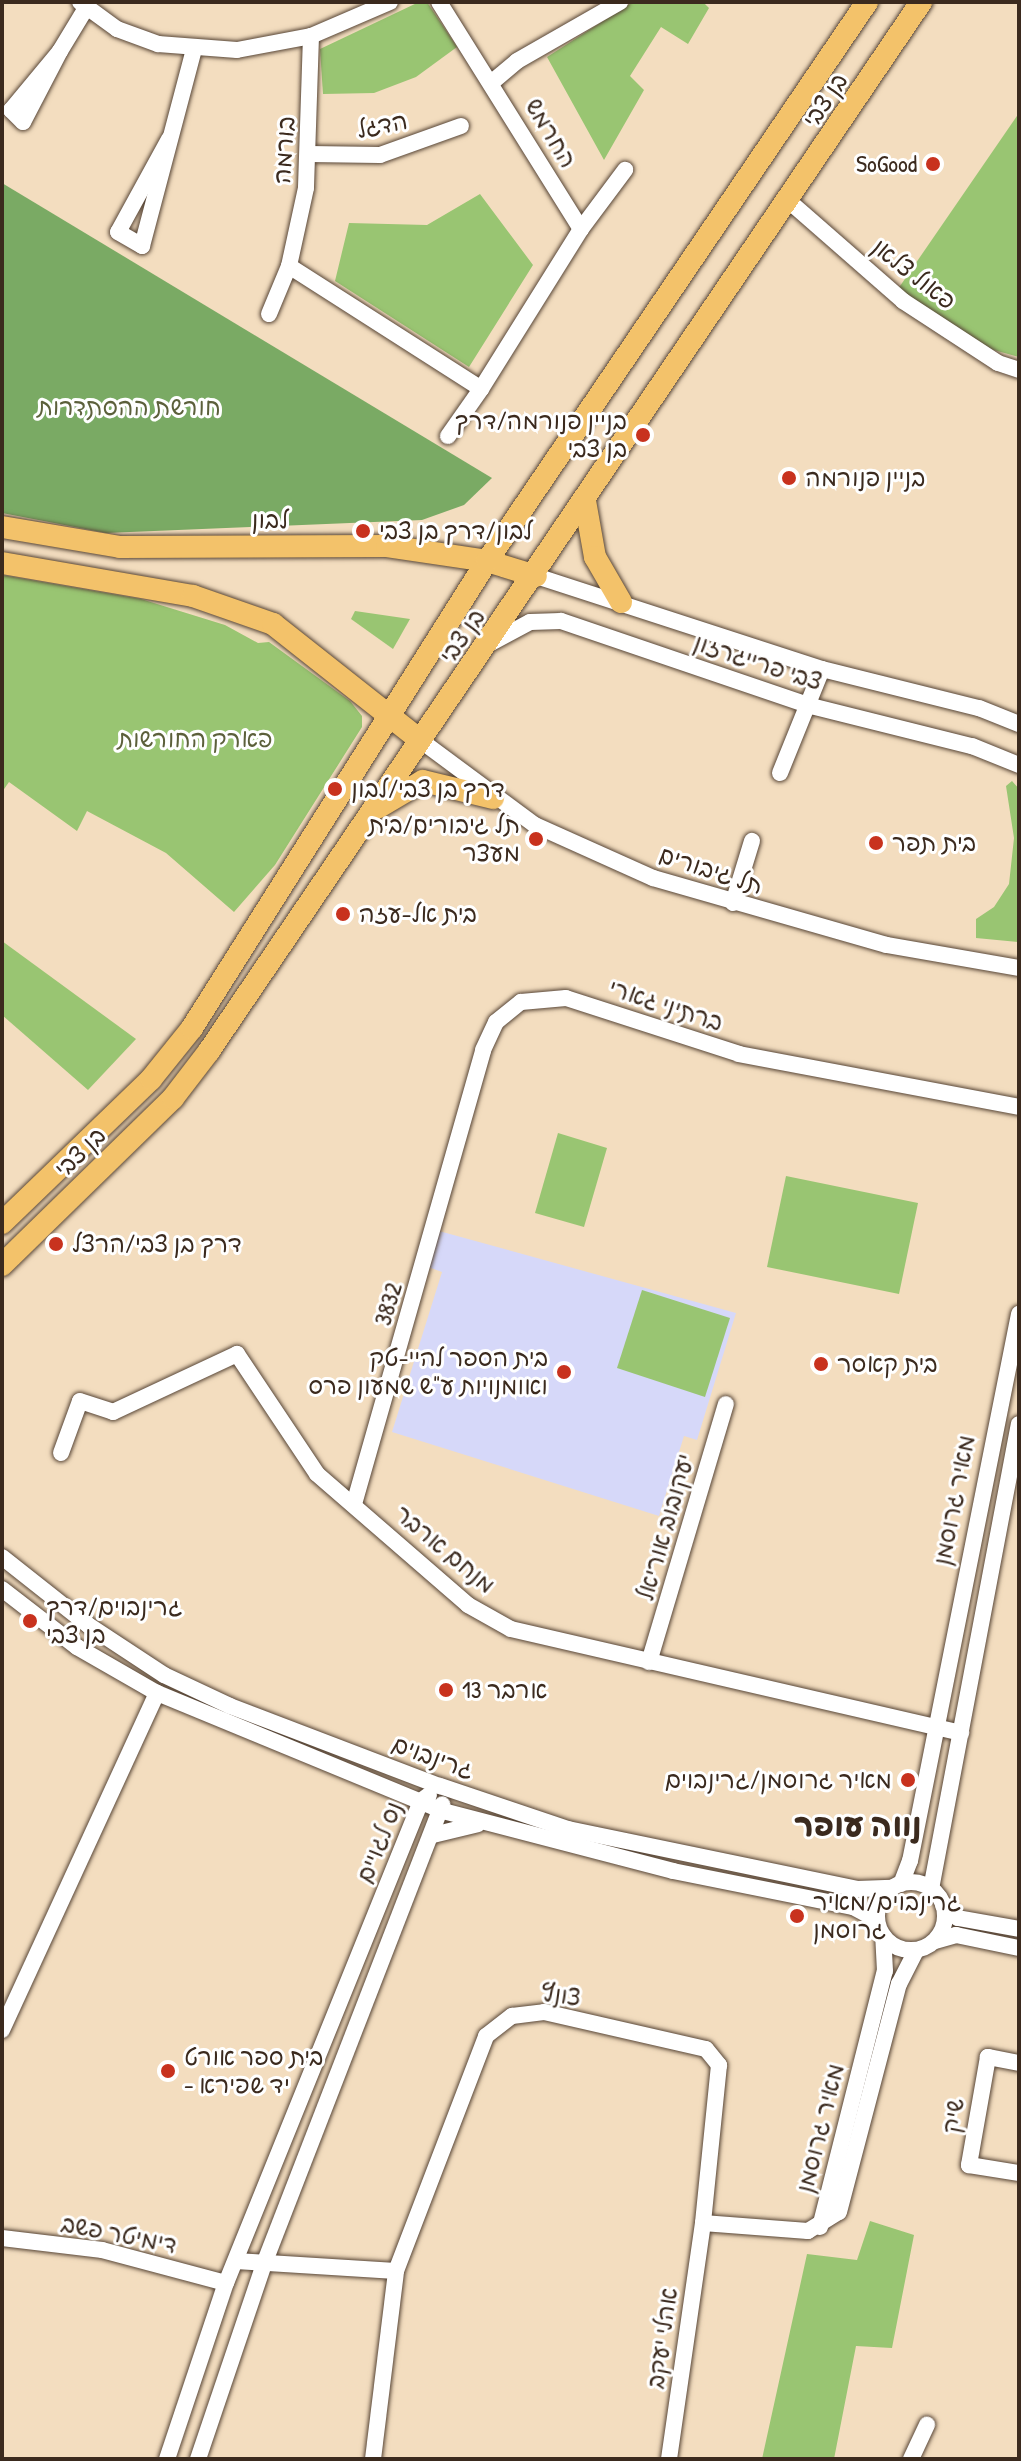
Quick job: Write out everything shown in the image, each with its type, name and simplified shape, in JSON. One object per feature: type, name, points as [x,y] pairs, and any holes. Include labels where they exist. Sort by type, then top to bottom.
[{"type":"main road","name":"בן צבי","points":[[2,1223],[151,1079],[192,1028],[393,716],[487,561],[867,2]]},
{"type":"main road","name":"בן צבי","points":[[2,1265],[173,1098],[209,1051],[362,821],[487,647],[790,202],[921,2]]},
{"type":"main road","points":[[585,501],[595,557],[621,602]]},
{"type":"main road","name":"לבון","points":[[2,527],[120,547],[387,546],[487,561],[536,576]]},
{"type":"main road","points":[[2,563],[193,596],[242,611],[309,647],[420,740]]},
{"type":"main road","points":[[362,821],[423,781],[493,798]]},
{"type":"street","points":[[60,51],[83,5],[117,29],[158,44],[194,49],[267,47],[311,36],[371,6],[390,2]]},
{"type":"street","name":"החרמש","points":[[439,2],[581,229]]},
{"type":"street","points":[[491,83],[517,61],[620,2]]},
{"type":"street","name":"בורמה","points":[[269,314],[289,266],[309,154],[311,36]]},
{"type":"street","points":[[169,139],[118,232],[142,246],[194,49]]},
{"type":"street","name":"הדגל","points":[[309,154],[380,155],[461,126]]},
{"type":"street","points":[[448,436],[581,229],[625,170]]},
{"type":"street","name":"פאול צלאן","points":[[790,202],[903,301],[998,363],[1019,370]]},
{"type":"street","points":[[289,266],[481,389]]},
{"type":"street","name":"צבי פרייגרזון","points":[[536,576],[822,669],[979,708],[1019,724]]},
{"type":"street","name":"צבי פרייגרזון","points":[[487,647],[516,627],[551,619],[811,706],[972,746],[1019,765]]},
{"type":"street","points":[[780,773],[811,706],[822,669]]},
{"type":"street","name":"תל גיבורים","points":[[420,740],[493,798],[596,854],[733,903],[887,945],[1019,968]]},
{"type":"street","points":[[733,903],[752,841]]},
{"type":"street","name":"ברתיני גארי","points":[[442,1209],[483,1050],[496,1022],[509,1009],[534,998],[566,998],[739,1054],[1019,1107]]},
{"type":"street","name":"3832","points":[[354,1504],[442,1209]]},
{"type":"street","name":"מאיר גרוסמן","points":[[896,1886],[910,1861],[1019,1314]]},
{"type":"street","name":"מנחם ארבר","points":[[61,1453],[80,1401],[113,1412],[237,1354],[317,1474],[468,1605],[511,1629],[961,1733]]},
{"type":"street","name":"יעקובוב אוריאל","points":[[649,1662],[726,1404]]},
{"type":"street","name":"מאיר גרוסמן","points":[[931,1889],[1019,1424]]},
{"type":"street","name":"גרינבוים","points":[[2,1557],[88,1625],[164,1675],[230,1706],[440,1786],[568,1829],[857,1889],[896,1886]]},
{"type":"street","name":"גרינבוים","points":[[2,1589],[77,1647],[157,1693],[443,1811],[673,1871],[853,1907],[880,1928]]},
{"type":"street","points":[[2,2030],[157,1693]]},
{"type":"street","name":"נס לגויים","points":[[167,2459],[226,2283],[421,1801],[440,1786]]},
{"type":"street","name":"נס לגויים","points":[[198,2459],[264,2264],[443,1811],[440,1786]]},
{"type":"street","points":[[394,1790],[410,1831]]},
{"type":"street","points":[[433,1835],[487,1823]]},
{"type":"street","points":[[1019,1929],[958,1918],[931,1889],[896,1886],[880,1903],[880,1928],[897,1948],[916,1951],[956,1935],[1019,1948]]},
{"type":"street","points":[[935,1941],[945,1924],[943,1905]]},
{"type":"street","name":"מאיר גרוסמן","points":[[820,2227],[885,1971],[880,1928]]},
{"type":"street","name":"מאיר גרוסמן","points":[[820,2227],[839,2212],[848,2190],[899,1984],[916,1951]]},
{"type":"street","name":"צונץ","points":[[373,2459],[396,2271],[486,2036],[512,2016],[544,2012],[706,2049],[719,2065],[703,2223]]},
{"type":"street","name":"שיק","points":[[1019,2063],[988,2057],[969,2165],[1019,2173]]},
{"type":"street","points":[[703,2223],[808,2231],[820,2227]]},
{"type":"street","name":"אהלי יעקב","points":[[669,2459],[703,2223]]},
{"type":"street","name":"דימיטר פשב","points":[[2,2238],[102,2250],[226,2283]]},
{"type":"street","points":[[236,2261],[396,2271]]},
{"type":"street","points":[[911,2459],[927,2425]]},
{"type":"shaded area","name":"בית הספר להיי-טק ואומנויות ע\"ש שמעון פרס","points":[[439,1231],[736,1313],[697,1440],[684,1436],[659,1516],[392,1432],[442,1272],[428,1267]]},
{"type":"green space","points":[[419,2],[427,2],[457,47],[416,77],[374,93],[323,94],[320,49]]},
{"type":"green space","points":[[633,2],[703,2],[709,8],[688,44],[661,27],[630,76],[644,90],[604,160],[547,57]]},
{"type":"green space","points":[[1019,113],[1019,357],[983,347],[898,289]]},
{"type":"green space","name":"חורשת ההסתדרות","points":[[2,183],[492,478],[464,505],[422,520],[106,533],[2,513]]},
{"type":"green space","points":[[480,194],[533,265],[469,367],[335,281],[349,223],[427,225]]},
{"type":"green space","name":"פארק החורשות","points":[[2,575],[141,599],[225,625],[258,643],[269,642],[350,701],[362,716],[362,727],[275,865],[234,912],[166,853],[87,811],[77,831],[9,782],[2,792]]},
{"type":"green space","points":[[355,611],[410,619],[393,649],[351,619]]},
{"type":"green space","points":[[1012,781],[1019,789],[1019,942],[976,938],[976,919],[994,907],[1009,884],[1014,838],[1006,786]]},
{"type":"green space","points":[[2,941],[136,1039],[88,1090],[2,1015]]},
{"type":"green space","points":[[558,1133],[607,1148],[584,1227],[535,1213]]},
{"type":"green space","points":[[786,1176],[918,1203],[899,1294],[767,1267]]},
{"type":"green space","points":[[642,1290],[730,1318],[705,1397],[617,1368]]},
{"type":"green space","points":[[870,2221],[914,2235],[892,2348],[856,2346],[834,2459],[762,2459],[807,2254],[857,2260]]},
{"type":"place","name":"SoGood","points":[[933,164]]},
{"type":"place","name":"בניין פנורמה/דרך בן צבי","points":[[643,435]]},
{"type":"place","name":"בניין פנורמה","points":[[789,478]]},
{"type":"place","name":"לבון/דרך בן צבי","points":[[363,531]]},
{"type":"place","name":"דרך בן צבי/לבון","points":[[335,789]]},
{"type":"place","name":"תל גיבורים/בית מעצר","points":[[536,839]]},
{"type":"place","name":"בית תפר","points":[[876,843]]},
{"type":"place","name":"בית אל-עזה","points":[[343,914]]},
{"type":"place","name":"דרך בן צבי/הרצל","points":[[56,1244]]},
{"type":"place","name":"בית קאסר","points":[[821,1364]]},
{"type":"place","name":"בית הספר להיי-טק ואומנויות ע\"ש שמעון פרס","points":[[564,1372]]},
{"type":"place","name":"גרינבוים/דרך בן צבי","points":[[30,1621]]},
{"type":"place","name":"ארבר 13","points":[[446,1690]]},
{"type":"place","name":"מאיר גרוסמן/גרינבוים","points":[[908,1780]]},
{"type":"place","name":"גרינבוים/מאיר גרוסמן","points":[[797,1916]]},
{"type":"place","name":"בית ספר אורט - יד שפירא","points":[[168,2071]]},
{"type":"district","name":"נווה עופר","points":[[858,1825]]}]
